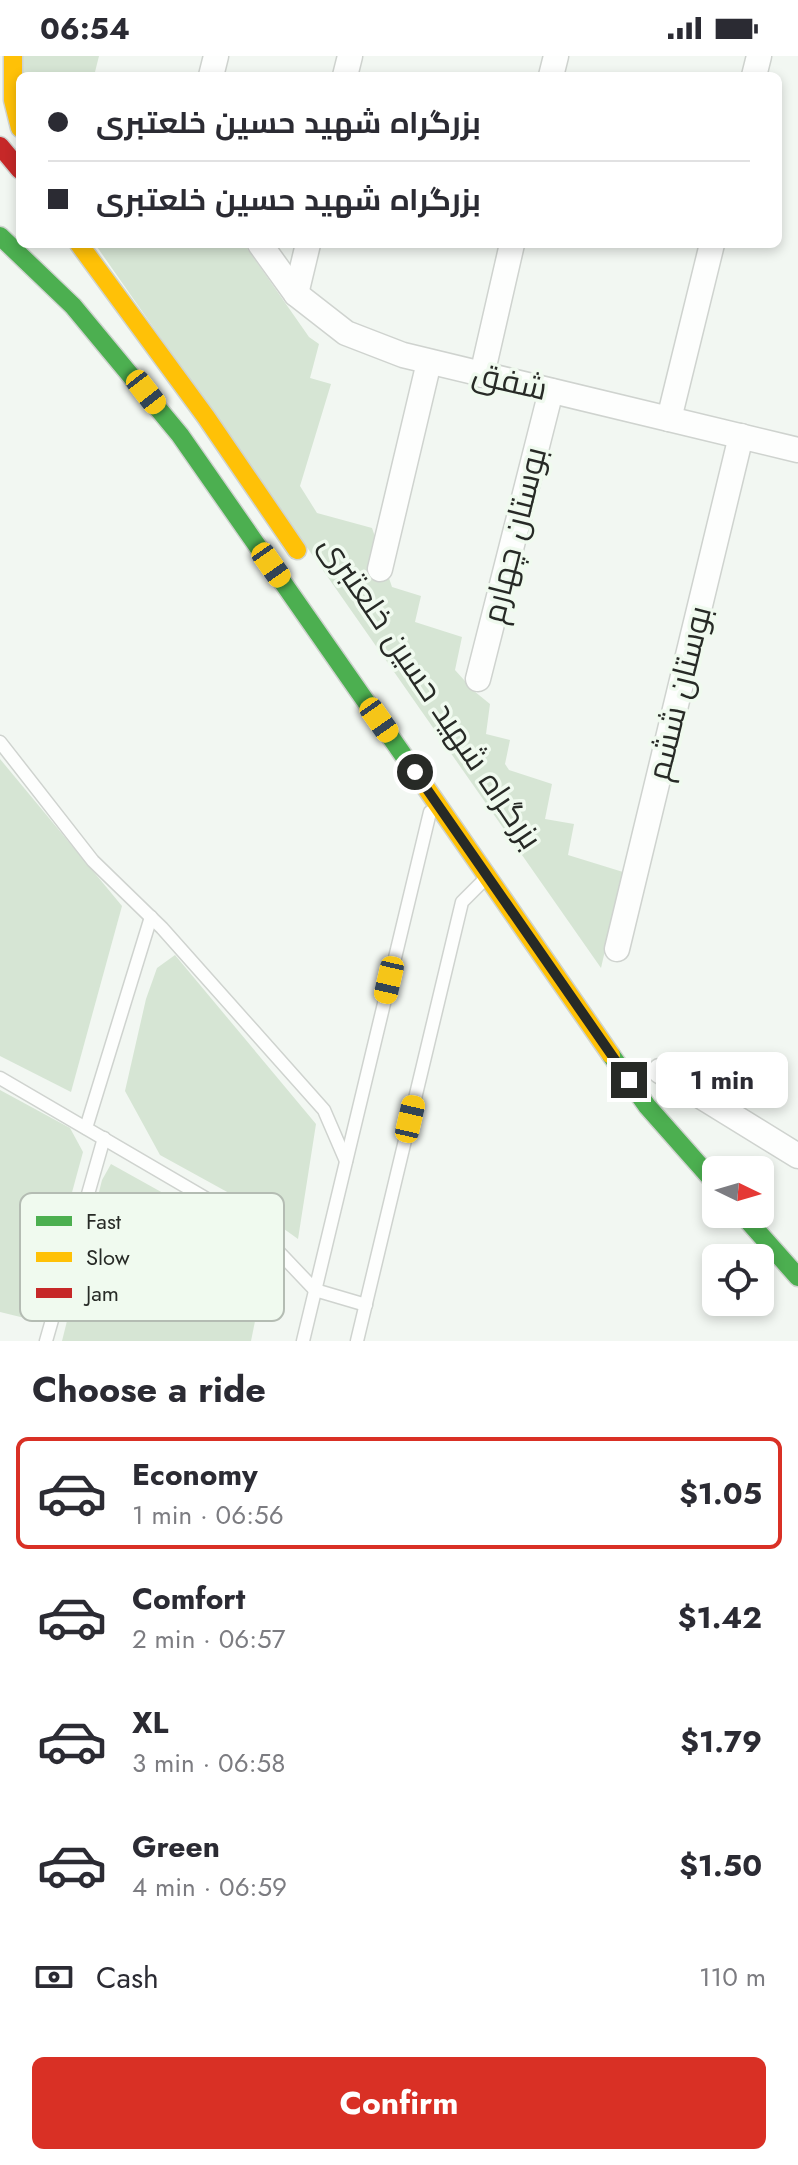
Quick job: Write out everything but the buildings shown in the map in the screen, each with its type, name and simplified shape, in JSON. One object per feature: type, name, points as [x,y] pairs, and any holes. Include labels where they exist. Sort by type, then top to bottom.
[{"type":"main road","points":[[13,56],[16,112]]},
{"type":"main road","points":[[0,146],[16,165]]},
{"type":"main road","name":"بزرگراه شهید حسین خلعتبری","points":[[0,236],[73,306],[180,435],[647,1106],[702,1168]]},
{"type":"main road","name":"بزرگراه شهید حسین خلعتبری","points":[[82,248],[206,417],[304,560]]},
{"type":"main road","points":[[656,1066],[682,1106]]},
{"type":"main road","points":[[754,1228],[798,1277]]},
{"type":"street","name":"شفق","points":[[263,248],[296,294],[346,333],[403,355],[798,450]]},
{"type":"street","points":[[296,294],[307,248]]},
{"type":"street","points":[[482,375],[511,248]]},
{"type":"street","points":[[669,419],[711,248]]},
{"type":"street","points":[[380,569],[429,362]]},
{"type":"street","name":"بوستان چهارم","points":[[478,679],[551,391]]},
{"type":"street","name":"بوستان ششم","points":[[617,949],[741,436]]},
{"type":"street","points":[[656,1066],[798,1156]]},
{"type":"lane","points":[[0,742],[93,861],[151,917],[324,1110],[346,1161]]},
{"type":"lane","points":[[303,1341],[433,798]]},
{"type":"lane","points":[[357,1341],[462,902],[488,876]]},
{"type":"lane","points":[[86,1128],[151,917]]},
{"type":"lane","points":[[0,1078],[197,1193]]},
{"type":"lane","points":[[88,1193],[104,1138]]},
{"type":"lane","points":[[284,1257],[315,1290],[366,1305]]},
{"type":"lane","points":[[46,1341],[52,1321]]},
{"type":"green space","points":[[21,56],[99,56],[95,72],[20,72]]},
{"type":"green space","points":[[98,248],[247,248],[309,337],[319,344],[310,378],[331,384],[300,486],[317,513],[372,528],[392,587],[421,596],[415,622],[462,637],[455,670],[490,704],[486,734],[510,740],[505,764],[509,770],[552,784],[545,819],[574,824],[568,855],[623,872],[601,968]]},
{"type":"green space","points":[[0,759],[122,906],[71,1092],[0,1056]]},
{"type":"green space","points":[[175,955],[316,1124],[298,1239],[284,1229],[284,1193],[229,1193],[160,1155],[125,1091],[146,999],[157,968]]},
{"type":"green space","points":[[0,1090],[70,1128],[83,1152],[72,1193],[20,1193],[20,1317],[0,1312]]},
{"type":"green space","points":[[111,1164],[163,1193],[99,1193]]},
{"type":"green space","points":[[67,1321],[255,1321],[251,1341],[62,1341]]},
{"type":"traffic: fast","points":[[0,236],[73,306],[180,435],[415,772]]},
{"type":"traffic: fast","points":[[611,1055],[647,1106],[702,1168]]},
{"type":"traffic: fast","points":[[754,1228],[798,1277]]},
{"type":"traffic: slow","points":[[13,56],[16,112]]},
{"type":"traffic: slow","points":[[82,248],[206,417],[297,550]]},
{"type":"traffic: slow","points":[[415,772],[611,1055]]},
{"type":"traffic: jam","points":[[0,146],[16,165]]},
{"type":"route","points":[[415,772],[629,1080]]}]
